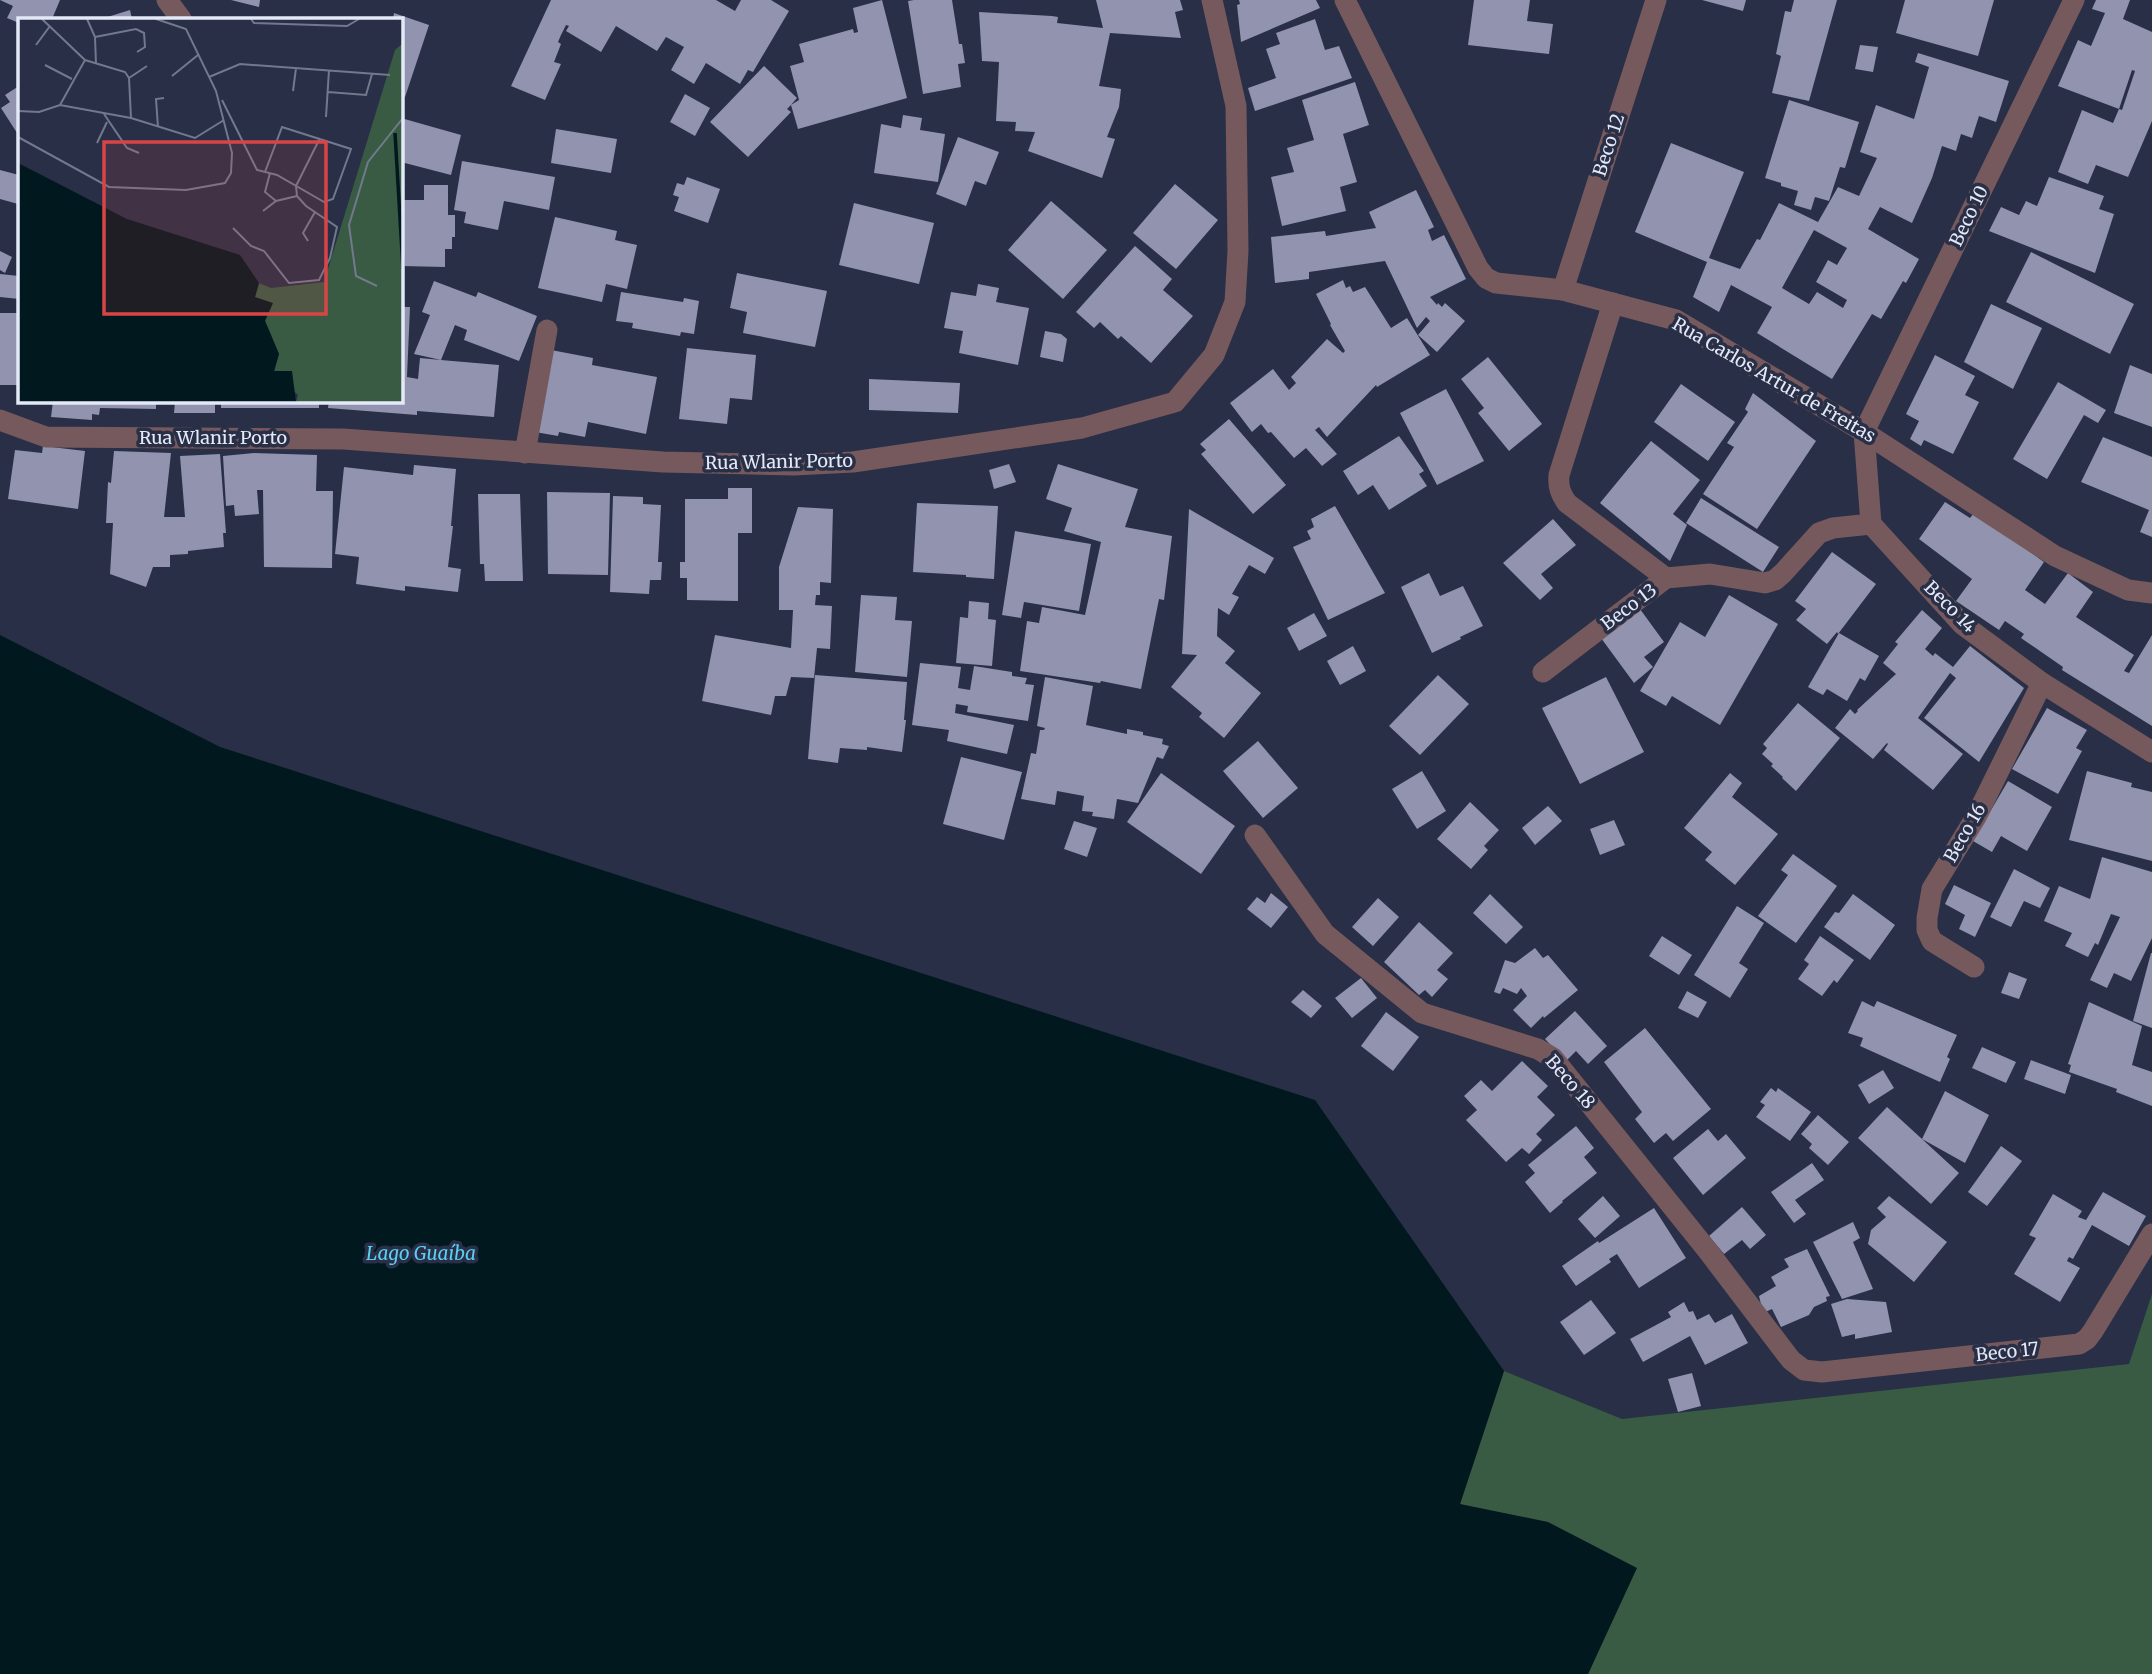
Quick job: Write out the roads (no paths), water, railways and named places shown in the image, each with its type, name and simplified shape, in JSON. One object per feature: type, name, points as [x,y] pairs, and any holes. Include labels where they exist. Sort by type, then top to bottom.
[{"type":"street","points":[[167,0],[180,18]]},
{"type":"street","name":"Rua Wlanir Porto","points":[[0,420],[46,436],[343,439],[663,462],[794,466],[853,462],[1082,428],[1175,402],[1214,355],[1235,302],[1238,251],[1236,106],[1212,0]]},
{"type":"street","name":"Rua Carlos Artur de Freitas","points":[[1345,0],[1478,268],[1486,278],[1496,283],[1563,290],[1676,320],[1864,432],[2055,556],[2128,590],[2152,593]]},
{"type":"street","name":"Beco 12","points":[[1563,290],[1656,0]]},
{"type":"street","name":"Beco 10","points":[[1864,432],[2074,0]]},
{"type":"street","points":[[1613,303],[1558,485],[1567,503],[1666,578]]},
{"type":"street","points":[[525,453],[547,330]]},
{"type":"street","points":[[1864,432],[1871,524]]},
{"type":"street","name":"Beco 13","points":[[1543,673],[1666,578],[1710,574],[1765,583],[1775,580],[1783,573],[1819,533],[1833,528],[1871,524]]},
{"type":"street","name":"Beco 14","points":[[1871,524],[1962,624],[2042,683],[2152,752]]},
{"type":"street","name":"Beco 16","points":[[1974,967],[1932,941],[1927,930],[1932,888],[1976,817],[2042,683]]},
{"type":"street","name":"Beco 18","points":[[1255,835],[1325,934],[1422,1013],[1538,1049],[1553,1058],[1708,1251],[1791,1360],[1804,1370]]},
{"type":"street","name":"Beco 17","points":[[1804,1370],[1822,1372],[2079,1344],[2093,1331],[2152,1234]]},
{"type":"water","name":"Lago Guaíba","points":[[0,635],[220,747],[1315,1100],[1504,1371],[1460,1504],[1548,1522],[1637,1568],[1588,1674],[0,1674]]}]
